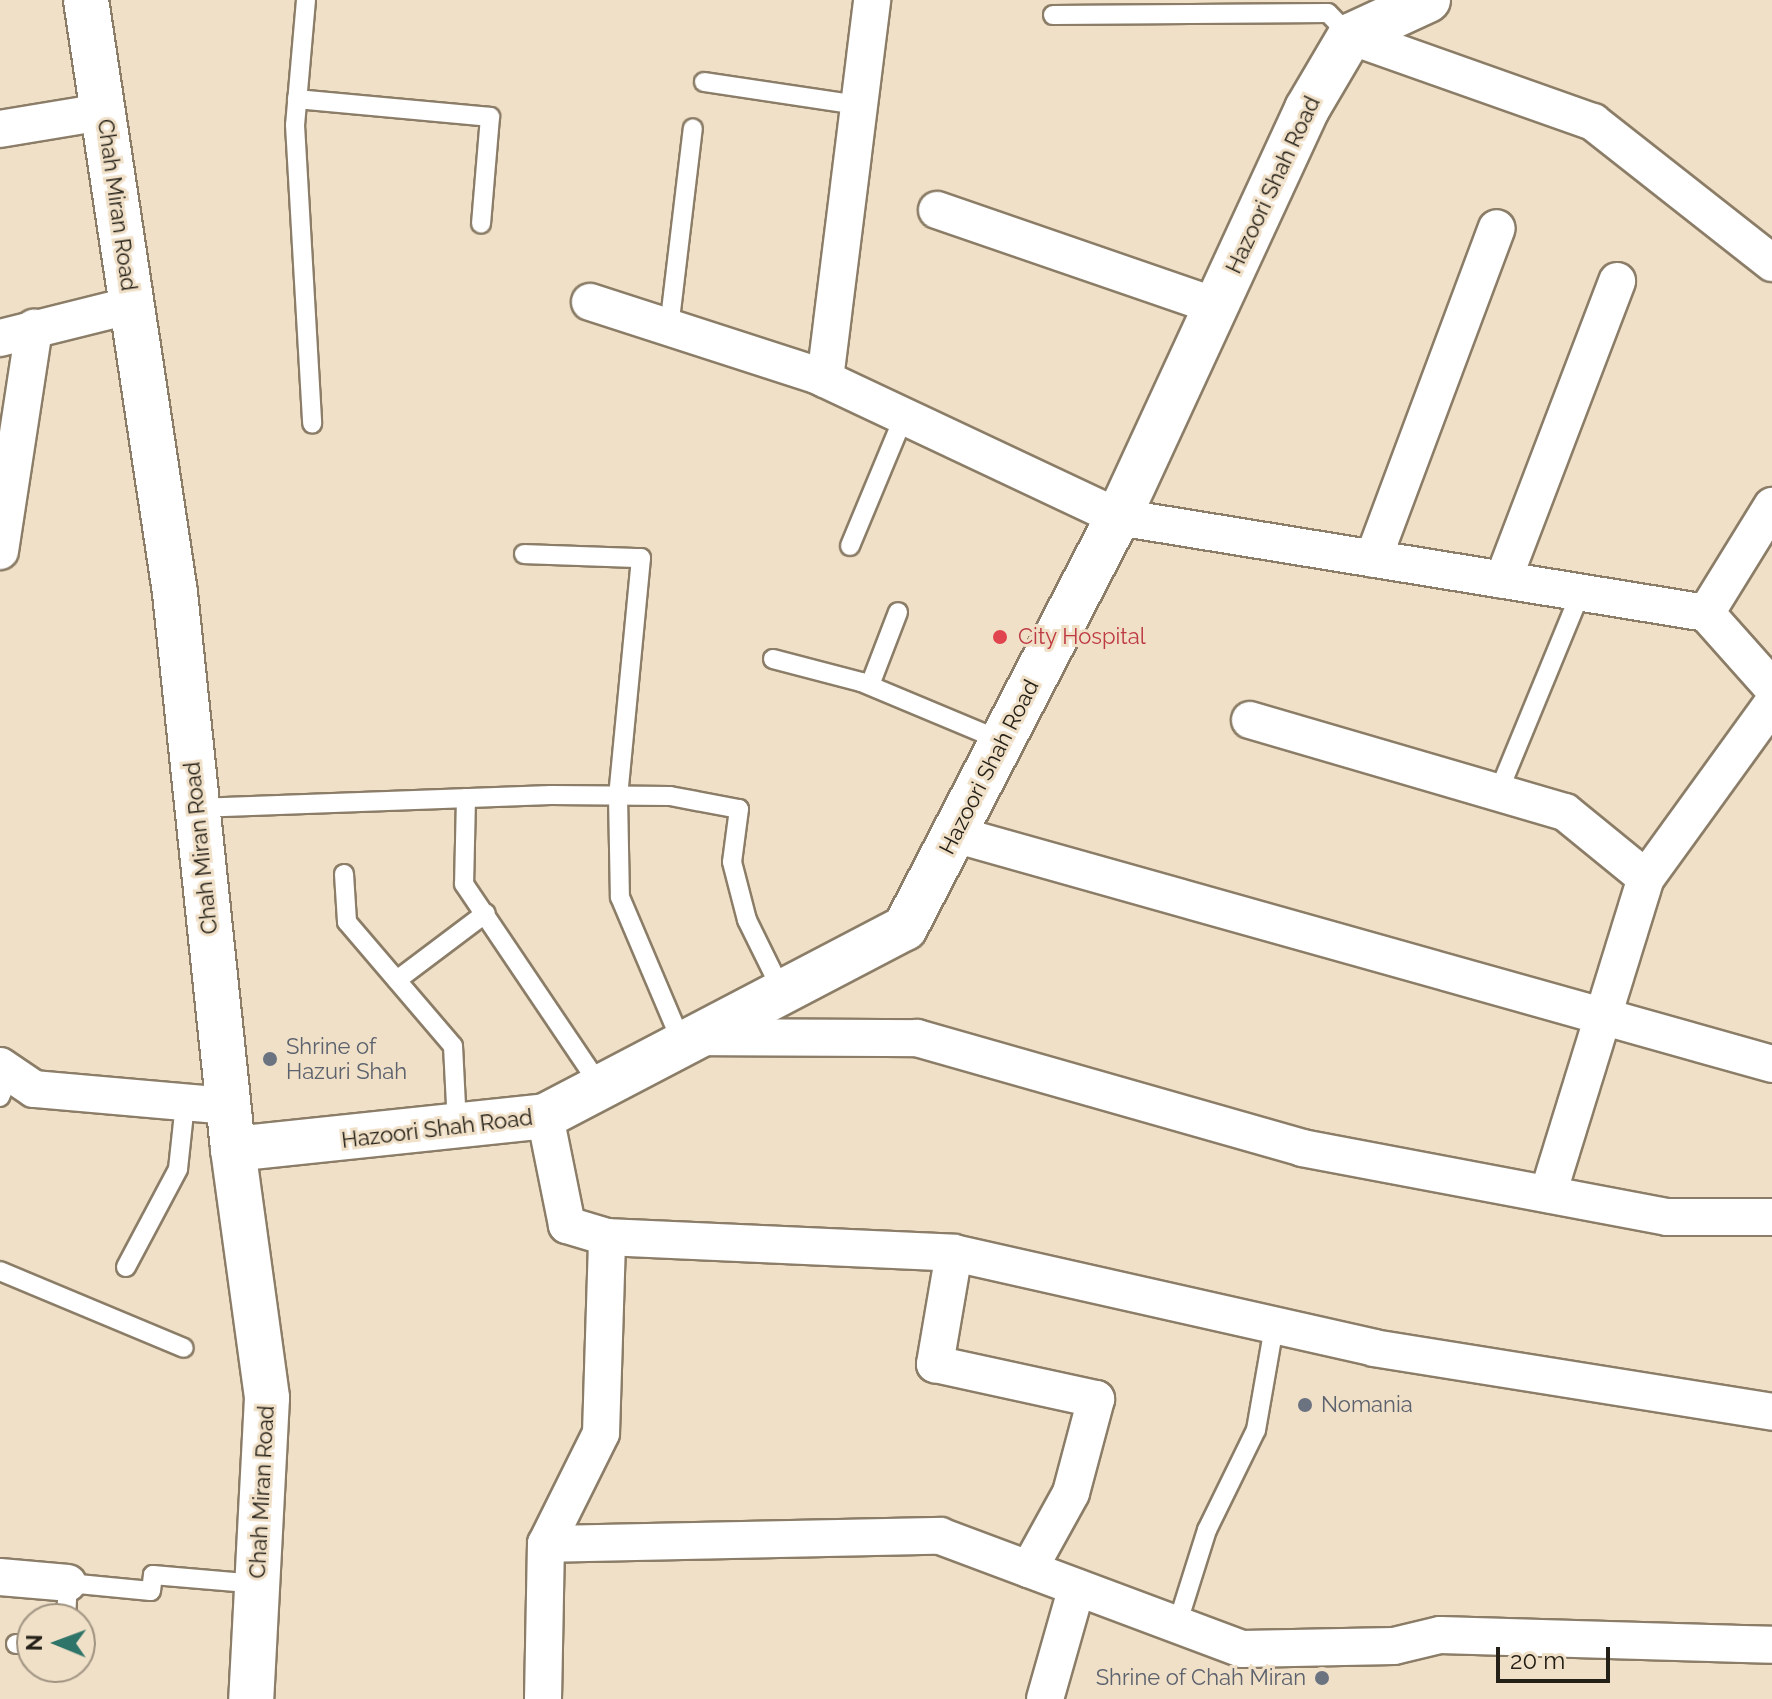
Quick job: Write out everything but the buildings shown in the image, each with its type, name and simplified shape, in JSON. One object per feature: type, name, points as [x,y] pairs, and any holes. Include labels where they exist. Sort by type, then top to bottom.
[{"type":"street","name":"Chah Miran Road","points":[[86,0],[175,593],[228,1106],[267,1398],[251,1699]]},
{"type":"street","points":[[825,379],[847,238],[857,105],[872,0]]},
{"type":"street","points":[[1350,36],[1428,0]]},
{"type":"street","points":[[1350,36],[1593,122],[1772,263]]},
{"type":"street","name":"Hazoori Shah Road","points":[[233,1149],[457,1128],[545,1116],[905,928],[1118,517],[1307,109],[1350,36]]},
{"type":"street","points":[[0,129],[103,112]]},
{"type":"street","points":[[937,210],[1216,306]]},
{"type":"street","points":[[1373,559],[1497,228]]},
{"type":"street","points":[[1503,580],[1617,281]]},
{"type":"street","points":[[590,302],[825,379],[1118,517],[1706,613],[1772,687]]},
{"type":"street","points":[[0,338],[132,305]]},
{"type":"street","points":[[0,551],[34,328]]},
{"type":"street","points":[[1706,613],[1772,506]]},
{"type":"street","points":[[1548,1194],[1646,878],[1772,704]]},
{"type":"street","points":[[1250,720],[1565,812],[1646,878]]},
{"type":"street","points":[[954,834],[1772,1064]]},
{"type":"street","points":[[688,1040],[917,1038],[1302,1148],[1667,1217],[1772,1217]]},
{"type":"street","points":[[3,1079],[34,1089],[228,1106]]},
{"type":"street","points":[[545,1116],[567,1225],[607,1237],[954,1253],[1274,1327],[1772,1412]]},
{"type":"street","points":[[543,1699],[546,1544],[601,1433],[607,1237]]},
{"type":"street","points":[[954,1253],[935,1364],[1096,1399],[1071,1493],[1029,1569]]},
{"type":"street","points":[[546,1544],[940,1536],[1242,1649],[1394,1646],[1440,1635],[1772,1645]]},
{"type":"street","points":[[0,1577],[68,1583]]},
{"type":"street","points":[[1045,1699],[1077,1587]]},
{"type":"lane","points":[[306,0],[297,99],[312,424]]},
{"type":"lane","points":[[1053,15],[1328,13],[1350,36]]},
{"type":"lane","points":[[704,82],[857,105]]},
{"type":"lane","points":[[297,99],[490,117],[481,224]]},
{"type":"lane","points":[[669,328],[693,128]]},
{"type":"lane","points":[[850,546],[904,416]]},
{"type":"lane","points":[[524,554],[641,558],[618,796],[620,897],[688,1040]]},
{"type":"lane","points":[[1498,793],[1581,592]]},
{"type":"lane","points":[[870,685],[898,612]]},
{"type":"lane","points":[[773,659],[870,685],[1002,741]]},
{"type":"lane","points":[[197,808],[618,796],[739,809],[732,862],[747,920],[782,991]]},
{"type":"lane","points":[[466,798],[464,884],[600,1086]]},
{"type":"lane","points":[[344,874],[347,922],[453,1046],[457,1128]]},
{"type":"lane","points":[[397,980],[486,913]]},
{"type":"lane","points":[[126,1267],[178,1169],[185,1103]]},
{"type":"lane","points":[[0,1271],[184,1348]]},
{"type":"lane","points":[[1177,1625],[1207,1530],[1256,1430],[1274,1327]]},
{"type":"lane","points":[[67,1603],[68,1583],[151,1591],[153,1575],[257,1584]]},
{"type":"place","name":"City Hospital","points":[[1000,637]]},
{"type":"place","name":"Shrine of Hazuri Shah","points":[[270,1059]]},
{"type":"place","name":"Nomania","points":[[1305,1405]]},
{"type":"place","name":"Shrine of Chah Miran","points":[[1322,1678]]}]
